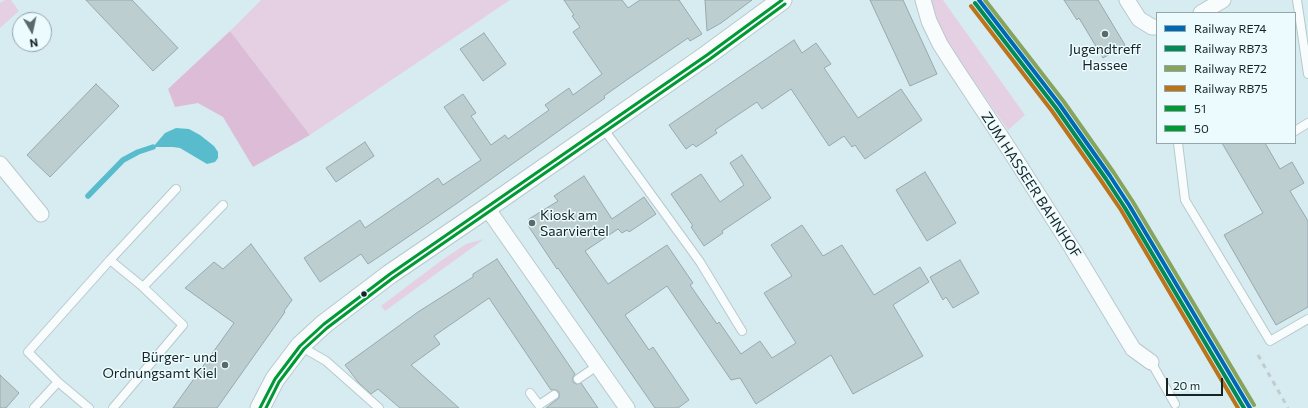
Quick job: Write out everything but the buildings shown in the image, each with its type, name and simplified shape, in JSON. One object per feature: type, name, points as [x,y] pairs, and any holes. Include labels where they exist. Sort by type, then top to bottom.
[{"type":"street","name":"ZUM HASSEER BAHNHOF","points":[[922,0],[929,21],[940,44],[1072,248],[1132,349],[1151,362]]},
{"type":"street","points":[[1127,0],[1139,19],[1152,27],[1156,27]]},
{"type":"street","points":[[1205,12],[1223,0]]},
{"type":"street","points":[[260,408],[275,379],[300,346],[324,324],[384,278],[603,128],[778,1]]},
{"type":"street","points":[[0,164],[41,214]]},
{"type":"street","points":[[488,208],[627,408]]},
{"type":"lane","points":[[1297,0],[1308,74]]},
{"type":"lane","points":[[1296,130],[1308,123]]},
{"type":"lane","points":[[603,128],[700,262],[742,331]]},
{"type":"lane","points":[[1178,144],[1185,200],[1270,341],[1307,321]]},
{"type":"lane","points":[[89,408],[58,382],[28,352],[176,189]]},
{"type":"lane","points":[[143,287],[223,205]]},
{"type":"lane","points":[[110,260],[143,287],[183,325],[113,408]]},
{"type":"lane","points":[[300,346],[326,361],[379,408]]},
{"type":"lane","points":[[1151,362],[1175,404]]},
{"type":"lane","points":[[578,379],[597,366]]},
{"type":"lane","points":[[34,408],[58,382]]},
{"type":"lane","points":[[530,393],[539,405],[554,394]]},
{"type":"shaded area","points":[[5,0],[11,0],[19,11],[12,12],[12,17],[0,28],[0,3]]},
{"type":"shaded area","points":[[261,0],[510,0],[310,135],[230,31]]},
{"type":"shaded area","points":[[931,0],[943,0],[1025,115],[1008,130],[944,38],[933,10]]},
{"type":"shaded area","points":[[230,31],[310,135],[253,167],[223,117],[198,103],[175,107],[168,89]]},
{"type":"shaded area","points":[[484,239],[385,311],[381,306],[442,260],[466,244]]},
{"type":"water","points":[[176,128],[189,129],[200,135],[214,146],[218,152],[218,158],[215,162],[207,164],[180,148],[153,147],[165,133]]},
{"type":"waterway","points":[[88,196],[123,160],[138,152],[153,147]]},
{"type":"railway","points":[[1258,355],[1288,408]]},
{"type":"rail line","name":"RE74","points":[[979,0],[1060,105],[1110,176],[1129,205],[1250,408]]},
{"type":"rail line","name":"RE72","points":[[985,0],[1064,102],[1114,173],[1133,202],[1254,405]]},
{"type":"rail line","name":"RB73","points":[[975,3],[1056,108],[1106,179],[1125,208],[1244,408]]},
{"type":"rail line","name":"RB75","points":[[971,6],[1052,111],[1121,210],[1238,408]]},
{"type":"transit line","name":"51","points":[[260,408],[275,379],[300,346],[324,324],[390,274],[707,55],[782,0]]},
{"type":"transit line","name":"50","points":[[266,408],[279,382],[304,349],[327,328],[393,278],[710,59],[785,4]]},
{"type":"place","name":"Jugendtreff Hassee","points":[[1105,34]]},
{"type":"place","name":"Kiosk am Saarviertel","points":[[532,223]]},
{"type":"place","name":"Bürger- und Ordnungsamt Kiel","points":[[225,365]]}]
